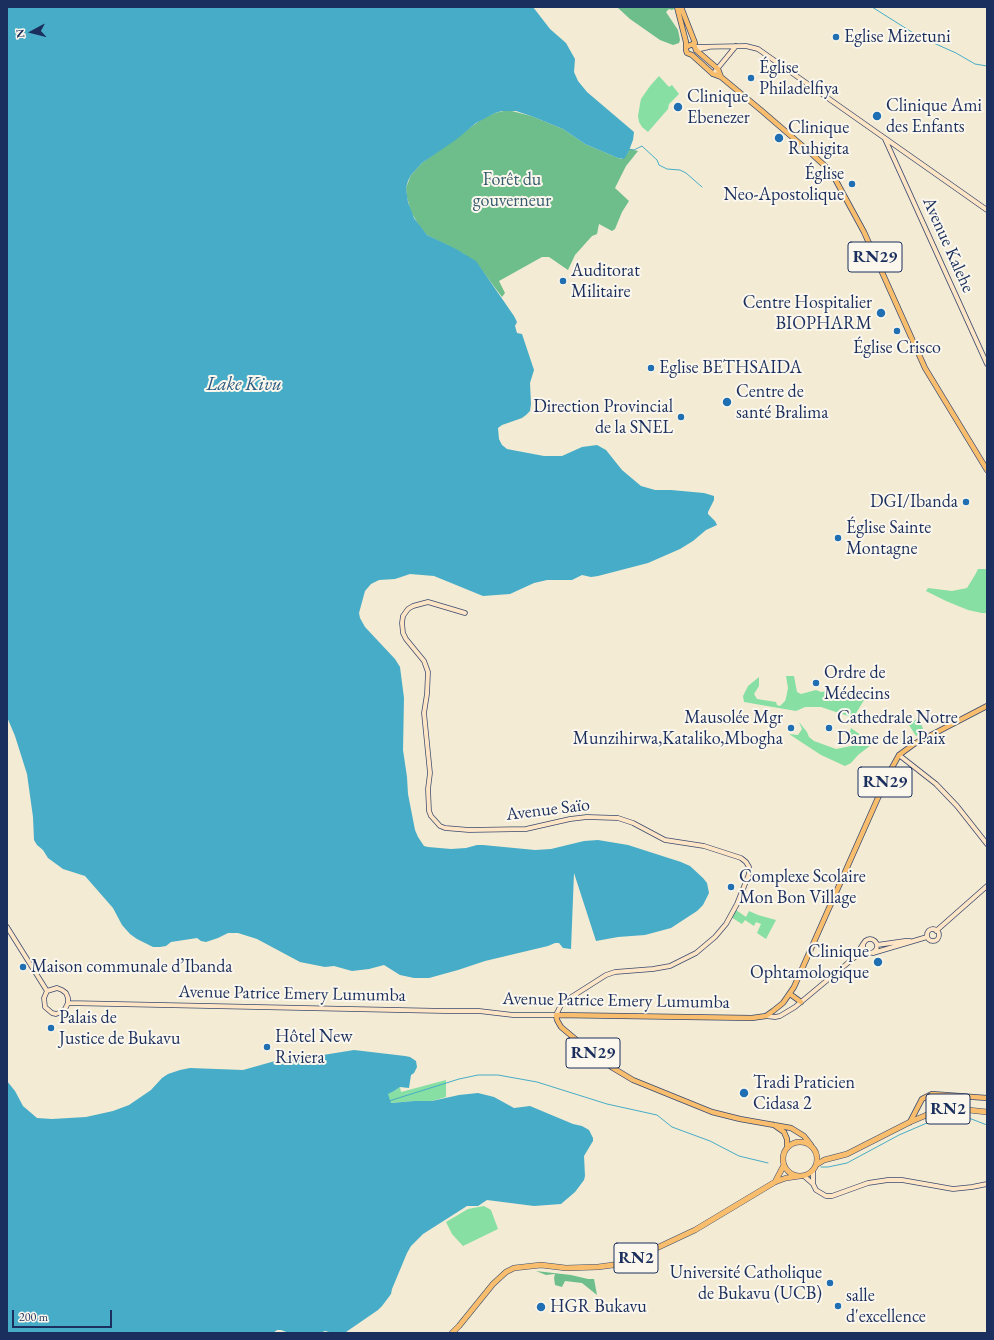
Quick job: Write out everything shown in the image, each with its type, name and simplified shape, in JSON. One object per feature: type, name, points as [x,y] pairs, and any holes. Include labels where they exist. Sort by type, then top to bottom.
[{"type":"highway","name":"RN2","points":[[815,1168],[824,1160],[847,1154],[910,1122],[936,1111],[950,1108],[987,1112]]},
{"type":"highway","points":[[799,1142],[804,1142],[811,1146],[817,1159],[815,1168],[802,1176],[791,1174],[784,1165],[783,1157],[787,1147],[799,1142]]},
{"type":"highway","name":"RN2","points":[[816,1154],[823,1157],[834,1157]]},
{"type":"highway","points":[[775,1182],[784,1165]]},
{"type":"highway","name":"RN2","points":[[452,1333],[460,1326],[500,1276],[514,1268],[541,1265],[566,1268],[593,1268],[629,1261],[695,1230],[775,1182],[786,1178],[802,1176]]},
{"type":"main road","name":"RN29","points":[[679,8],[696,47],[718,69],[721,77]]},
{"type":"main road","name":"RN29","points":[[679,8],[686,42],[686,52],[692,55],[713,74],[721,77],[807,150],[825,166],[834,177],[864,232],[925,368],[987,470]]},
{"type":"main road","points":[[686,47],[696,47],[695,54],[692,55]]},
{"type":"main road","name":"RN29","points":[[766,1016],[783,1003],[790,994],[889,773],[899,755],[914,744],[987,706]]},
{"type":"main road","points":[[790,994],[801,1002]]},
{"type":"main road","name":"RN29","points":[[556,1015],[557,1020],[562,1027],[580,1043],[613,1068],[633,1080],[712,1112],[734,1118],[791,1128],[804,1136],[811,1146]]},
{"type":"main road","name":"Avenue Patrice Emery Lumumba","points":[[556,1015],[740,1018],[766,1016]]},
{"type":"main road","points":[[910,1122],[919,1104],[926,1097],[932,1094],[987,1098]]},
{"type":"main road","points":[[772,1124],[784,1132],[787,1139],[787,1147]]},
{"type":"street","points":[[713,74],[736,46]]},
{"type":"street","points":[[696,47],[705,49],[710,47],[749,46],[758,49],[987,210]]},
{"type":"street","name":"Avenue Kalehe","points":[[884,137],[987,364]]},
{"type":"street","name":"Avenue Saïo","points":[[465,613],[428,602],[408,609],[403,616],[403,633],[424,661],[428,672],[424,713],[430,773],[428,789],[429,811],[435,822],[440,826],[452,829],[518,830],[570,819],[596,817],[618,818],[633,823],[665,840],[704,846],[733,855],[746,862],[749,867],[749,874],[735,908],[726,924],[708,944],[685,959],[670,966],[615,972],[606,975],[562,1003],[556,1015]]},
{"type":"street","points":[[899,755],[936,784],[966,816],[987,844]]},
{"type":"street","points":[[927,938],[929,931],[936,931],[987,886]]},
{"type":"street","points":[[7,928],[47,991]]},
{"type":"street","points":[[854,957],[906,944],[911,941],[927,938],[930,941],[936,940],[938,933],[936,931]]},
{"type":"street","points":[[766,1016],[780,1016],[801,1002],[854,957],[865,940],[874,940],[877,945]]},
{"type":"street","points":[[877,945],[905,940],[911,941]]},
{"type":"street","points":[[863,944],[864,951],[871,953],[876,950],[877,945]]},
{"type":"street","points":[[57,988],[66,993],[68,1003],[64,1011],[56,1014],[48,1010],[44,1003],[44,998],[47,991],[57,988]]},
{"type":"street","name":"Avenue Patrice Emery Lumumba","points":[[68,1003],[479,1011],[513,1015],[556,1015]]},
{"type":"street","points":[[813,1184],[815,1168]]},
{"type":"street","points":[[802,1176],[813,1184],[819,1193],[826,1196],[832,1196],[868,1183],[888,1180],[902,1180],[953,1189],[987,1184]]},
{"type":"green space","points":[[617,7],[677,7],[672,10],[669,9],[666,12],[678,30],[680,40],[679,43],[673,45],[660,40],[630,19]]},
{"type":"green space","points":[[659,76],[669,87],[672,85],[679,94],[669,104],[668,109],[648,132],[639,122],[638,116],[640,104],[641,99]]},
{"type":"green space","name":"Forêt du gouverneur","points":[[508,110],[531,116],[563,129],[585,144],[618,158],[622,159],[628,153],[629,149],[638,151],[626,166],[615,188],[629,201],[622,212],[615,229],[612,231],[599,224],[597,234],[592,236],[575,255],[568,270],[549,257],[542,257],[499,281],[505,293],[502,297],[478,265],[464,254],[427,235],[411,212],[406,188],[411,175],[422,163],[482,119],[495,113]]},
{"type":"green space","points":[[978,569],[987,569],[987,613],[968,610],[926,591],[928,588],[952,591],[967,588]]},
{"type":"green space","points":[[786,676],[794,676],[797,692],[801,694],[816,690],[837,694],[840,694],[841,692],[853,692],[867,695],[855,715],[851,717],[821,707],[805,707],[796,711],[744,702],[743,696],[748,686],[759,677],[759,686],[754,694],[757,699],[776,702],[777,705],[780,706],[785,701],[788,688]]},
{"type":"green space","points":[[919,717],[924,732],[916,736],[909,725]]},
{"type":"green space","points":[[799,722],[809,737],[814,741],[836,749],[871,742],[847,742],[851,728],[862,736],[875,742],[858,755],[851,763],[845,766],[821,755],[789,734],[798,735],[802,729]]},
{"type":"green space","points":[[736,910],[746,917],[749,911],[776,920],[766,939],[757,933],[761,924],[756,922],[754,926],[745,920],[742,924],[731,917]]},
{"type":"green space","points":[[446,1080],[446,1097],[432,1101],[390,1103],[389,1101],[387,1094],[400,1087],[401,1092]]},
{"type":"green space","points":[[484,1206],[491,1210],[498,1229],[463,1246],[452,1234],[446,1222],[468,1209]]},
{"type":"green space","points":[[536,1271],[594,1279],[597,1295],[582,1283],[565,1281],[562,1287],[555,1285],[555,1274],[546,1275]]},
{"type":"water","name":"Lake Kivu","points":[[7,7],[533,7],[550,29],[566,43],[575,59],[574,72],[578,81],[587,92],[634,132],[633,140],[624,159],[618,158],[585,144],[563,129],[531,116],[516,111],[502,111],[495,113],[476,123],[457,139],[422,163],[411,175],[408,181],[406,188],[408,202],[414,218],[427,235],[456,249],[476,261],[514,316],[517,322],[515,326],[517,333],[522,334],[534,370],[530,383],[530,411],[522,418],[502,425],[498,428],[499,439],[502,445],[507,449],[544,456],[562,456],[582,447],[597,445],[606,450],[622,470],[641,486],[655,490],[704,493],[714,496],[714,500],[708,514],[717,525],[706,530],[693,541],[680,549],[648,563],[598,576],[591,577],[582,575],[572,580],[547,580],[534,583],[510,594],[483,596],[434,576],[410,574],[395,579],[379,580],[371,584],[365,591],[359,613],[365,627],[395,659],[400,667],[404,698],[403,750],[408,794],[415,830],[424,846],[451,849],[483,845],[535,850],[551,849],[584,841],[598,840],[628,845],[681,862],[690,866],[703,878],[707,883],[709,893],[703,905],[697,911],[671,928],[645,935],[618,937],[596,941],[574,873],[571,949],[563,948],[559,943],[555,943],[485,961],[429,978],[414,978],[400,975],[384,965],[352,971],[334,966],[325,967],[300,962],[257,939],[238,933],[228,933],[206,942],[197,938],[171,942],[166,946],[153,947],[130,934],[122,925],[113,908],[85,876],[63,869],[48,858],[43,850],[37,845],[34,840],[33,817],[27,774],[15,736],[7,717]]},
{"type":"water","points":[[354,1050],[405,1056],[416,1061],[417,1067],[411,1075],[409,1088],[400,1087],[388,1094],[391,1103],[432,1101],[459,1095],[478,1093],[494,1097],[514,1108],[530,1106],[573,1124],[582,1126],[589,1130],[593,1138],[593,1141],[584,1156],[584,1180],[575,1192],[561,1204],[534,1206],[487,1200],[478,1206],[467,1206],[423,1234],[411,1246],[407,1253],[391,1294],[382,1306],[346,1332],[333,1333],[325,1331],[320,1333],[289,1333],[277,1330],[273,1333],[7,1333],[7,1081],[15,1091],[23,1106],[37,1118],[52,1119],[86,1117],[113,1111],[129,1105],[151,1090],[162,1078],[168,1074],[180,1070],[190,1068],[243,1070],[275,1061]]},
{"type":"waterway","points":[[872,7],[918,36],[956,53],[975,64],[987,66]]},
{"type":"waterway","points":[[629,149],[634,150],[642,146],[657,160],[659,165],[667,169],[680,170],[686,173],[702,187]]},
{"type":"waterway","points":[[389,1101],[459,1079],[478,1075],[498,1075],[537,1082],[607,1104],[657,1115],[672,1127],[710,1141],[739,1156],[768,1163]]},
{"type":"waterway","points":[[821,1167],[847,1163],[899,1135],[941,1117],[961,1115],[987,1125]]},
{"type":"place","name":"Eglise Mizetuni","points":[[836,37]]},
{"type":"place","name":"Église Philadelfiya","points":[[751,78]]},
{"type":"place","name":"Clinique Ebenezer","points":[[678,107]]},
{"type":"place","name":"Clinique Ami des Enfants","points":[[877,116]]},
{"type":"place","name":"Clinique Ruhigita","points":[[779,138]]},
{"type":"place","name":"Église Neo-Apostolique","points":[[852,184]]},
{"type":"place","name":"Auditorat Militaire","points":[[563,281]]},
{"type":"place","name":"Centre Hospitalier BIOPHARM","points":[[881,313]]},
{"type":"place","name":"Église Crisco","points":[[897,331]]},
{"type":"place","name":"Eglise BETHSAIDA","points":[[651,368]]},
{"type":"place","name":"Centre de santé Bralima","points":[[727,402]]},
{"type":"place","name":"Direction Provincial de la SNEL","points":[[681,417]]},
{"type":"place","name":"DGI/Ibanda","points":[[966,502]]},
{"type":"place","name":"Église Sainte Montagne","points":[[838,538]]},
{"type":"place","name":"Ordre de Médecins","points":[[816,683]]},
{"type":"place","name":"Mausolée Mgr Munzihirwa,Kataliko,Mbogha","points":[[791,728]]},
{"type":"place","name":"Cathedrale Notre Dame de la Paix","points":[[829,728]]},
{"type":"place","name":"Complexe Scolaire Mon Bon Village","points":[[731,887]]},
{"type":"place","name":"Clinique Ophtamologique","points":[[878,962]]},
{"type":"place","name":"Maison communale d’Ibanda","points":[[23,967]]},
{"type":"place","name":"Palais de Justice de Bukavu","points":[[51,1028]]},
{"type":"place","name":"Hôtel New Riviera","points":[[267,1047]]},
{"type":"place","name":"Tradi Praticien Cidasa 2","points":[[744,1093]]},
{"type":"place","name":"Université Catholique de Bukavu (UCB)","points":[[830,1283]]},
{"type":"place","name":"salle d'excellence","points":[[838,1306]]},
{"type":"place","name":"HGR Bukavu","points":[[541,1307]]}]
